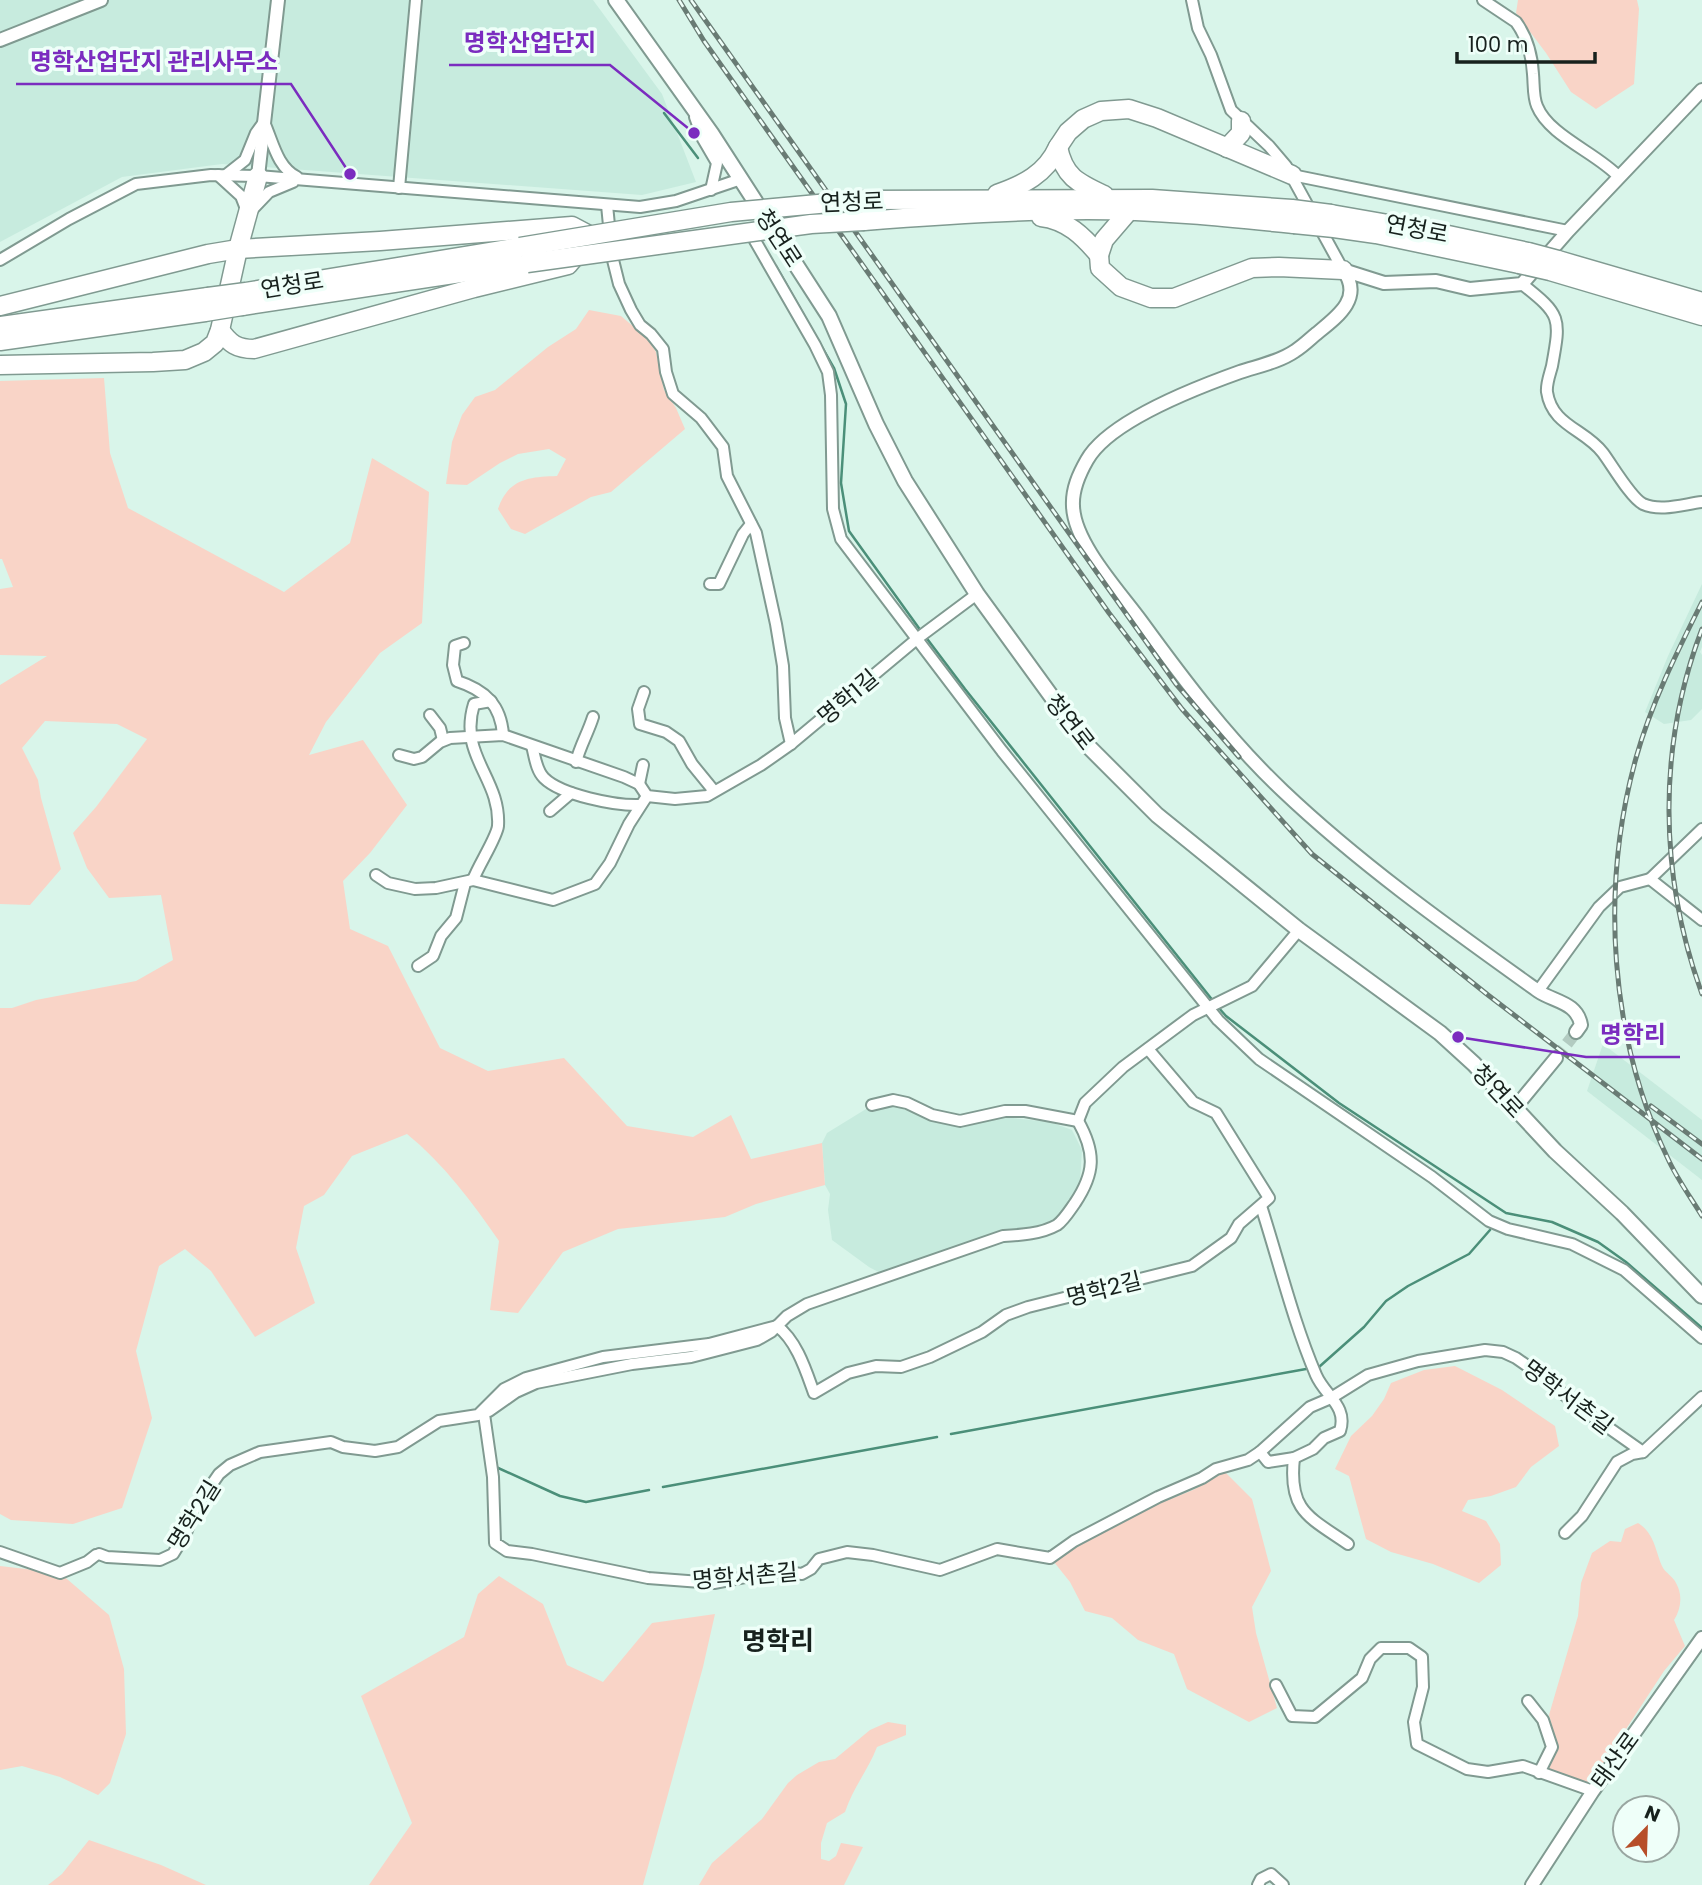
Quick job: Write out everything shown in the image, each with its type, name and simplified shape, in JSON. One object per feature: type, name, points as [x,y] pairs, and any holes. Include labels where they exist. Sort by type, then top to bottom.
[{"type":"highway","points":[[980,201],[1027,184],[1053,157],[1068,132],[1083,119],[1101,111],[1129,109],[1157,118],[1292,175]]},
{"type":"highway","points":[[1227,148],[1241,133],[1241,121]]},
{"type":"highway","points":[[1058,147],[1061,163],[1068,174],[1110,198]]},
{"type":"highway","points":[[0,365],[185,360],[204,352],[215,343],[220,330],[258,176]]},
{"type":"highway","name":"연청로","points":[[0,341],[524,253],[589,235],[732,212],[862,200],[1110,198],[1225,203],[1293,217]]},
{"type":"highway","name":"연청로","points":[[524,253],[576,256],[811,224],[1000,212],[1089,210],[1293,217],[1332,221],[1376,234],[1523,258],[1702,302]]},
{"type":"highway","points":[[1000,212],[1054,219],[1070,226],[1099,255]]},
{"type":"highway","points":[[1128,212],[1104,240],[1099,255],[1100,268],[1121,287],[1151,298],[1174,298],[1252,268],[1343,270]]},
{"type":"highway","points":[[248,214],[257,233],[268,242],[284,247]]},
{"type":"highway","points":[[211,253],[236,235],[248,214]]},
{"type":"highway","points":[[0,306],[211,253],[238,249],[284,247],[524,253]]},
{"type":"highway","points":[[220,330],[233,346],[254,349],[524,253]]},
{"type":"highway","name":"연청로","points":[[1554,265],[1702,316]]},
{"type":"highway","name":"연청로","points":[[0,326],[206,305]]},
{"type":"main road","name":"청연로","points":[[616,0],[741,179],[829,316],[876,424],[905,481],[976,594],[1062,714],[1114,775],[1157,815],[1298,930],[1440,1033],[1474,1064],[1555,1151],[1622,1213],[1702,1296]]},
{"type":"street","points":[[0,40],[101,0]]},
{"type":"street","points":[[258,176],[277,7],[272,0]]},
{"type":"street","points":[[399,188],[416,0]]},
{"type":"street","points":[[1192,0],[1198,28],[1211,55],[1227,102],[1241,121],[1269,146],[1292,175],[1351,280],[1350,297],[1341,314],[1295,351],[1276,361],[1205,385],[1120,428],[1091,454],[1075,484],[1075,521],[1098,562],[1184,677],[1227,732],[1283,791],[1390,881],[1538,991],[1575,1010],[1581,1025],[1576,1032]]},
{"type":"street","points":[[1483,0],[1517,22],[1520,27],[1532,57],[1536,105],[1541,113],[1566,137],[1603,160],[1619,177]]},
{"type":"street","points":[[1522,284],[1568,231],[1702,90]]},
{"type":"street","points":[[690,104],[703,139],[717,163],[711,190]]},
{"type":"street","points":[[222,175],[245,160],[256,133],[264,122]]},
{"type":"street","points":[[264,122],[277,157],[287,172],[302,180]]},
{"type":"street","points":[[222,175],[241,196],[248,214],[269,191],[302,180]]},
{"type":"street","points":[[1,258],[136,184],[222,175],[258,176],[607,205],[652,205],[676,201],[741,179]]},
{"type":"street","points":[[1292,175],[1568,231]]},
{"type":"street","points":[[607,205],[612,256],[619,284],[640,325],[663,349],[673,394],[701,418],[723,447],[727,476],[756,534],[776,624],[783,666],[785,718],[791,744]]},
{"type":"street","points":[[750,232],[828,372],[831,395],[832,509],[841,539],[919,638],[1002,751],[1211,1007],[1259,1059],[1432,1177],[1489,1221],[1508,1229],[1572,1244],[1624,1270],[1702,1338]]},
{"type":"street","points":[[1343,270],[1384,282],[1436,281],[1470,289],[1522,284],[1546,302],[1555,315],[1557,331],[1547,391],[1555,416],[1601,450],[1642,504],[1666,507],[1702,502]]},
{"type":"street","points":[[710,584],[719,584],[743,534],[751,524]]},
{"type":"street","name":"명학1길","points":[[532,746],[543,778],[571,793],[630,805],[643,800],[707,796],[791,744],[976,594]]},
{"type":"street","points":[[464,643],[455,646],[453,665],[457,681],[474,686],[491,701],[502,719],[503,735]]},
{"type":"street","points":[[644,692],[638,709],[640,724],[666,732],[679,741],[692,764],[714,791]]},
{"type":"street","points":[[418,966],[433,956],[441,936],[456,918],[469,882],[498,829],[497,800],[469,736],[474,704],[491,701]]},
{"type":"street","points":[[430,715],[440,728],[443,740]]},
{"type":"street","points":[[576,762],[580,745],[587,735],[593,716]]},
{"type":"street","points":[[399,755],[414,759],[422,757],[443,740],[503,735],[639,784]]},
{"type":"street","points":[[376,875],[388,883],[415,889],[469,882],[553,900],[595,884],[610,863],[643,800],[639,784],[643,765]]},
{"type":"street","points":[[550,811],[571,793]]},
{"type":"street","points":[[1538,991],[1599,907],[1620,887],[1650,879],[1702,829]]},
{"type":"street","points":[[1650,879],[1702,920]]},
{"type":"street","points":[[872,1105],[892,1100],[907,1103],[932,1115],[960,1121],[1005,1111],[1025,1111],[1078,1121],[1085,1103],[1124,1067],[1176,1027],[1252,986],[1298,930]]},
{"type":"street","points":[[1148,1049],[1193,1102],[1216,1113],[1269,1198],[1261,1206],[1317,1377],[1341,1411],[1343,1421],[1340,1431],[1324,1438],[1313,1449],[1294,1458],[1268,1462],[1260,1452]]},
{"type":"street","points":[[1514,1109],[1556,1058]]},
{"type":"street","name":"명학2길","points":[[0,1552],[60,1573],[97,1555],[160,1560],[173,1554],[186,1533],[194,1510],[219,1474],[230,1465],[260,1452],[331,1442],[343,1447],[375,1451],[398,1447],[439,1421],[478,1415],[536,1383],[632,1364],[691,1357],[757,1340],[787,1315],[838,1292],[1003,1236],[1029,1234],[1058,1224],[1083,1192],[1090,1173],[1088,1140],[1078,1121]]},
{"type":"street","name":"명학2길","points":[[777,1326],[788,1337],[799,1356],[814,1393],[848,1373],[876,1366],[901,1367],[930,1357],[982,1332],[1006,1315],[1028,1307],[1192,1266],[1231,1238],[1239,1224],[1261,1206]]},
{"type":"street","name":"명학서촌길","points":[[483,1412],[493,1477],[495,1543],[507,1551],[648,1578],[713,1583],[777,1571],[802,1574],[820,1559],[847,1552],[940,1570],[997,1549],[1050,1558],[1074,1541],[1158,1497],[1194,1482],[1216,1468],[1248,1460],[1310,1407],[1331,1398],[1368,1375],[1401,1365],[1485,1350],[1516,1358],[1643,1452]]},
{"type":"street","name":"명학서촌길","points":[[1565,1533],[1582,1516],[1617,1462],[1643,1452],[1702,1397]]},
{"type":"street","points":[[1294,1458],[1292,1476],[1301,1510],[1348,1544]]},
{"type":"street","name":"태산로","points":[[1532,1885],[1593,1791],[1702,1639]]},
{"type":"street","points":[[1276,1685],[1292,1716],[1315,1717],[1362,1678],[1370,1658],[1381,1648],[1409,1648],[1422,1657],[1423,1688],[1414,1722],[1417,1744],[1467,1769],[1488,1772],[1522,1766],[1593,1791]]},
{"type":"street","points":[[1528,1701],[1543,1720],[1552,1747],[1539,1773]]},
{"type":"street","points":[[1258,1885],[1261,1879],[1271,1874],[1283,1885]]},
{"type":"shaded area","points":[[0,0],[593,0],[662,94],[696,182],[642,195],[222,164],[122,177],[0,242]]},
{"type":"shaded area","points":[[1518,0],[1637,0],[1639,9],[1634,84],[1596,109],[1571,92],[1516,13]]},
{"type":"shaded area","points":[[589,310],[621,316],[647,338],[656,352],[664,390],[685,429],[611,492],[591,497],[525,534],[511,529],[498,509],[502,499],[507,491],[520,482],[537,477],[557,476],[566,459],[549,449],[518,454],[467,485],[446,484],[452,442],[462,415],[475,397],[495,390],[548,347],[576,329]]},
{"type":"shaded area","points":[[104,378],[110,453],[128,508],[284,592],[350,543],[372,458],[429,492],[422,623],[380,653],[326,722],[309,755],[363,740],[407,805],[370,853],[343,881],[350,929],[388,946],[440,1048],[488,1071],[564,1058],[627,1126],[693,1137],[731,1115],[751,1159],[822,1143],[825,1185],[756,1204],[725,1217],[618,1229],[563,1252],[518,1313],[490,1310],[499,1241],[457,1184],[433,1158],[407,1134],[352,1156],[324,1195],[304,1206],[296,1248],[315,1303],[255,1337],[211,1271],[185,1249],[159,1266],[136,1351],[152,1418],[122,1508],[73,1524],[11,1520],[0,1514],[0,1008],[12,1008],[36,1000],[136,981],[173,960],[161,895],[109,898],[87,868],[73,833],[147,739],[117,724],[45,721],[22,748],[38,780],[61,869],[30,905],[0,904],[0,685],[47,656],[0,655],[0,589],[13,587],[0,559],[0,381]]},
{"type":"shaded area","points":[[1702,584],[1702,709],[1691,720],[1664,724],[1645,712]]},
{"type":"shaded area","points":[[1603,1044],[1702,1120],[1702,1180],[1587,1091]]},
{"type":"shaded area","points":[[890,1104],[939,1123],[961,1128],[1003,1117],[1050,1122],[1072,1130],[1082,1150],[1080,1182],[1061,1218],[1044,1226],[884,1275],[869,1267],[832,1240],[828,1210],[830,1194],[825,1185],[822,1143],[827,1133],[866,1109]]},
{"type":"shaded area","points":[[1455,1366],[1502,1390],[1555,1426],[1559,1446],[1531,1467],[1516,1487],[1491,1496],[1468,1500],[1462,1511],[1486,1521],[1500,1544],[1501,1565],[1479,1583],[1433,1564],[1391,1552],[1366,1539],[1349,1476],[1335,1469],[1351,1436],[1372,1416],[1391,1383],[1424,1370]]},
{"type":"shaded area","points":[[1225,1472],[1252,1499],[1271,1571],[1252,1607],[1256,1633],[1277,1708],[1249,1722],[1187,1689],[1174,1654],[1138,1640],[1112,1618],[1085,1611],[1070,1582],[1054,1562],[1070,1550],[1155,1505],[1193,1490]]},
{"type":"shaded area","points":[[1638,1523],[1651,1537],[1662,1566],[1675,1581],[1680,1592],[1674,1620],[1685,1646],[1664,1671],[1590,1784],[1543,1771],[1557,1744],[1549,1715],[1578,1616],[1581,1583],[1592,1553],[1610,1541],[1621,1542],[1625,1529]]},
{"type":"shaded area","points":[[0,1566],[60,1573],[109,1615],[124,1669],[126,1734],[110,1783],[98,1795],[60,1777],[22,1766],[0,1770]]},
{"type":"shaded area","points":[[499,1576],[543,1604],[567,1665],[603,1682],[652,1623],[715,1614],[643,1885],[369,1885],[412,1823],[361,1696],[464,1637],[478,1594]]},
{"type":"shaded area","points":[[888,1722],[906,1725],[906,1735],[877,1747],[845,1812],[827,1823],[821,1843],[821,1859],[829,1861],[836,1856],[841,1843],[863,1847],[844,1885],[699,1885],[712,1863],[762,1819],[797,1775],[819,1762],[835,1759],[870,1730]]},
{"type":"shaded area","points":[[89,1840],[161,1865],[206,1885],[48,1885],[62,1874]]},
{"type":"waterway","points":[[664,113],[698,158]]},
{"type":"waterway","points":[[776,266],[834,368],[846,404],[841,483],[849,531],[921,631]]},
{"type":"waterway","points":[[925,636],[1214,1002]]},
{"type":"waterway","points":[[1218,1007],[1339,1103],[1506,1213],[1552,1222],[1598,1242],[1626,1262],[1702,1328]]},
{"type":"waterway","points":[[1319,1367],[1364,1327],[1386,1301],[1408,1286],[1469,1254],[1490,1230]]},
{"type":"waterway","points":[[951,1434],[1306,1369]]},
{"type":"waterway","points":[[663,1487],[937,1437]]},
{"type":"waterway","points":[[496,1467],[560,1496],[586,1502],[649,1490]]},
{"type":"tunnel","points":[[1556,1058],[1576,1032]]},
{"type":"railway","points":[[679,0],[704,41],[1109,613],[1182,709],[1312,854],[1488,995],[1702,1159]]},
{"type":"railway","points":[[691,0],[1176,684],[1239,757]]},
{"type":"railway","points":[[1702,602],[1657,698],[1636,758],[1625,808],[1615,910],[1616,962],[1633,1064],[1649,1114],[1669,1161],[1702,1216]]},
{"type":"railway","points":[[1702,629],[1687,674],[1677,719],[1669,812],[1671,858],[1678,904],[1702,994]]},
{"type":"railway","points":[[1651,1106],[1702,1144]]},
{"type":"place","name":"명학산업단지","points":[[694,133]]},
{"type":"place","name":"명학산업단지 관리사무소","points":[[350,174]]},
{"type":"place","name":"명학리","points":[[1458,1037]]},
{"type":"district","name":"명학리","points":[[778,1641]]}]
